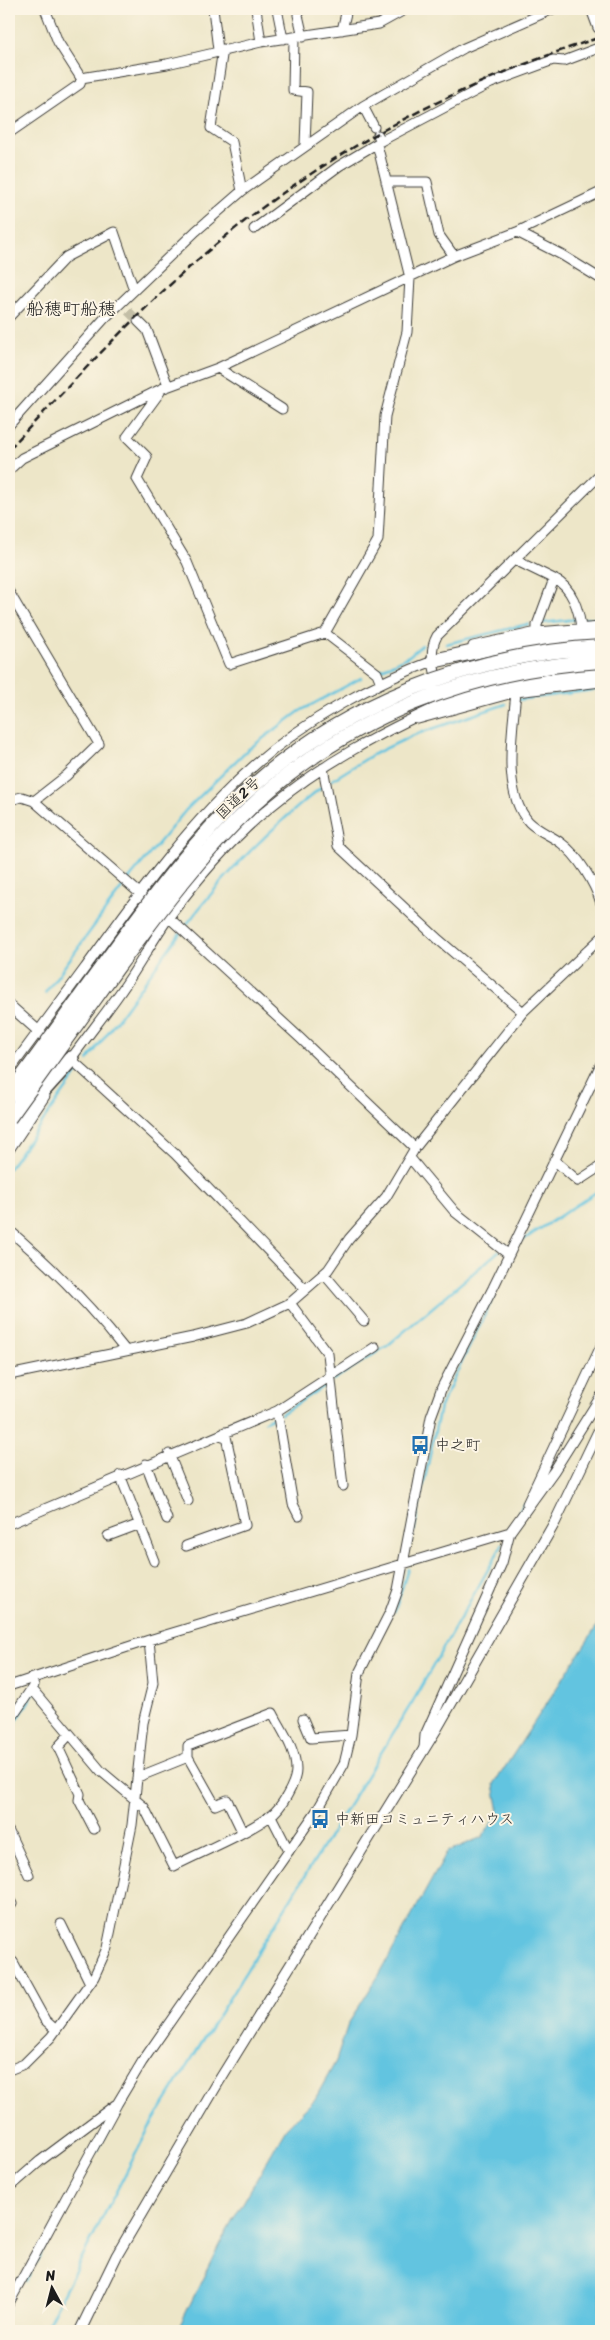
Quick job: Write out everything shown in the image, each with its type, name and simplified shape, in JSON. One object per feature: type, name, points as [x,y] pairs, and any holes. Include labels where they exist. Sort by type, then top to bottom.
[{"type":"highway","points":[[432,661],[510,644],[601,635]]},
{"type":"highway","name":"国道2号","points":[[9,1095],[141,914],[192,849],[245,793],[272,770],[334,727],[398,694],[429,681],[503,659],[547,651],[601,647]]},
{"type":"highway","name":"国道2号","points":[[9,1118],[175,890],[227,830],[281,780],[318,753],[370,722],[433,695],[468,682],[506,673],[550,665],[601,661]]},
{"type":"highway","points":[[443,704],[471,694],[526,681],[601,672]]},
{"type":"highway","points":[[9,1132],[33,1101],[71,1059]]},
{"type":"street","points":[[45,9],[58,42],[82,78]]},
{"type":"street","points":[[212,9],[220,50],[211,128],[232,142],[242,191]]},
{"type":"street","points":[[256,9],[261,42]]},
{"type":"street","points":[[277,9],[283,39]]},
{"type":"street","points":[[300,9],[293,90],[307,92],[305,145]]},
{"type":"street","points":[[342,30],[347,9]]},
{"type":"street","points":[[82,78],[167,64],[220,50],[261,42],[379,24],[406,9]]},
{"type":"street","points":[[9,425],[120,304],[196,230],[242,191],[363,106],[464,48],[553,9]]},
{"type":"street","points":[[591,9],[598,28]]},
{"type":"street","points":[[254,229],[378,137],[491,83],[553,60],[564,61],[601,47]]},
{"type":"street","points":[[9,133],[80,84],[82,78]]},
{"type":"street","points":[[165,388],[127,437],[147,457],[138,479],[187,562],[229,664],[325,633],[378,540],[385,416],[408,332],[410,278],[386,182],[378,137],[363,106]]},
{"type":"street","points":[[386,182],[427,182],[439,235],[454,256]]},
{"type":"street","points":[[9,470],[22,458],[165,388],[218,368],[454,256],[517,232],[601,192]]},
{"type":"street","points":[[9,316],[66,257],[114,232],[134,290]]},
{"type":"street","points":[[517,232],[562,255],[601,279]]},
{"type":"street","points":[[120,304],[128,311]]},
{"type":"street","points":[[138,321],[147,330],[165,388]]},
{"type":"street","points":[[218,368],[282,409]]},
{"type":"street","points":[[9,1150],[71,1059],[126,984],[169,917],[208,868],[267,810],[323,768],[374,736],[443,704],[431,650],[437,636],[601,474]]},
{"type":"street","points":[[515,560],[554,579],[565,588],[577,606],[580,622]]},
{"type":"street","points":[[537,632],[537,625],[554,579]]},
{"type":"street","points":[[9,592],[99,744],[66,776],[34,801]]},
{"type":"street","points":[[9,1072],[139,893],[205,815],[256,764],[317,720],[381,683],[432,661],[477,644],[580,622],[601,627]]},
{"type":"street","points":[[325,633],[377,673],[381,683]]},
{"type":"street","points":[[401,723],[516,692],[601,682]]},
{"type":"street","points":[[516,692],[511,758],[514,791],[520,808],[530,822],[564,845],[590,878],[601,903]]},
{"type":"street","points":[[323,768],[338,846],[439,940],[523,1012]]},
{"type":"street","points":[[9,800],[22,797],[34,801],[169,917],[415,1148]]},
{"type":"street","points":[[9,1375],[126,1352],[247,1323],[290,1304],[324,1274],[386,1196],[415,1148],[523,1012],[601,938]]},
{"type":"street","points":[[9,1005],[175,1154],[305,1289]]},
{"type":"street","points":[[9,2303],[117,2104],[142,2062],[318,1809],[344,1764],[351,1735],[359,1673],[390,1612],[405,1563],[404,1554],[431,1417],[442,1387],[509,1255],[601,1064]]},
{"type":"street","points":[[410,1158],[455,1212],[509,1255]]},
{"type":"street","points":[[554,1160],[578,1180],[601,1166]]},
{"type":"street","points":[[9,1230],[68,1282],[105,1324],[126,1352]]},
{"type":"street","points":[[324,1274],[364,1321]]},
{"type":"street","points":[[290,1304],[328,1354],[343,1486]]},
{"type":"street","points":[[520,1520],[601,1346]]},
{"type":"street","points":[[9,1524],[277,1414],[375,1347]]},
{"type":"street","points":[[424,1748],[424,1735],[502,1563],[510,1532],[520,1520],[601,1396]]},
{"type":"street","points":[[277,1414],[293,1504],[299,1516]]},
{"type":"street","points":[[80,2331],[116,2255],[209,2097],[424,1748],[554,1522],[601,1426]]},
{"type":"street","points":[[186,1546],[246,1525],[226,1435]]},
{"type":"street","points":[[171,1458],[188,1501]]},
{"type":"street","points":[[147,1468],[167,1519]]},
{"type":"street","points":[[122,1478],[154,1561]]},
{"type":"street","points":[[108,1536],[140,1524]]},
{"type":"street","points":[[9,1686],[149,1640],[510,1532]]},
{"type":"street","points":[[9,2070],[24,2064],[56,2030],[90,1983],[107,1948],[136,1802],[143,1723],[153,1683],[149,1640]]},
{"type":"street","points":[[9,1722],[34,1691],[37,1678]]},
{"type":"street","points":[[34,1691],[101,1770],[144,1807],[174,1866],[242,1831],[271,1816],[282,1802],[295,1778],[296,1770],[294,1756],[273,1713],[188,1746],[188,1757],[215,1805],[227,1800],[242,1831]]},
{"type":"street","points":[[303,1719],[311,1738],[351,1735]]},
{"type":"street","points":[[70,1734],[58,1747],[80,1794],[79,1800],[94,1829]]},
{"type":"street","points":[[138,1777],[188,1757]]},
{"type":"street","points":[[271,1816],[289,1851]]},
{"type":"street","points":[[9,1832],[29,1875]]},
{"type":"street","points":[[61,1924],[90,1983]]},
{"type":"street","points":[[9,1960],[13,1962],[45,2020],[56,2030]]},
{"type":"street","points":[[9,2188],[40,2161],[117,2104]]},
{"type":"water","points":[[601,1616],[601,2331],[177,2331],[220,2243],[286,2128],[315,2099],[336,2061],[348,2024],[379,1975],[447,1852],[482,1837],[499,1812],[494,1784],[595,1629]]},
{"type":"waterway","points":[[583,619],[601,618]]},
{"type":"waterway","points":[[542,623],[577,619]]},
{"type":"waterway","points":[[446,644],[528,624]]},
{"type":"waterway","points":[[380,670],[409,656],[422,645]]},
{"type":"waterway","points":[[129,879],[186,810],[246,751],[300,711],[361,678]]},
{"type":"waterway","points":[[518,700],[601,689]]},
{"type":"waterway","points":[[332,780],[374,754],[414,735],[506,704]]},
{"type":"waterway","points":[[187,924],[202,904],[251,850],[324,785]]},
{"type":"waterway","points":[[45,993],[124,885]]},
{"type":"waterway","points":[[88,1060],[180,933]]},
{"type":"waterway","points":[[9,1168],[79,1071]]},
{"type":"waterway","points":[[520,1242],[601,1189]]},
{"type":"waterway","points":[[333,1380],[387,1346],[499,1251]]},
{"type":"waterway","points":[[414,1531],[440,1407],[494,1296]]},
{"type":"waterway","points":[[281,1414],[329,1383]]},
{"type":"waterway","points":[[265,1421],[276,1416]]},
{"type":"waterway","points":[[519,1513],[524,1503]]},
{"type":"waterway","points":[[9,1530],[15,1526]]},
{"type":"waterway","points":[[44,2331],[149,2128],[413,1701],[502,1545]]},
{"type":"waterway","points":[[395,1611],[408,1569]]},
{"type":"waterway","points":[[9,1733],[41,1682]]},
{"type":"waterway","points":[[96,2152],[148,2062],[171,2028]]},
{"type":"waterway","points":[[35,2264],[48,2241]]},
{"type":"waterway","points":[[26,2281],[31,2271]]},
{"type":"tunnel","points":[[128,311],[138,321]]},
{"type":"railway","points":[[9,449],[102,351],[175,280],[246,220],[292,187],[340,155],[441,101],[493,77],[601,37]]},
{"type":"place","name":"中之町","points":[[420,1445]]},
{"type":"place","name":"中新田コミュニティハウス","points":[[320,1819]]},
{"type":"district","name":"船穂町船穂","points":[[71,309]]}]
